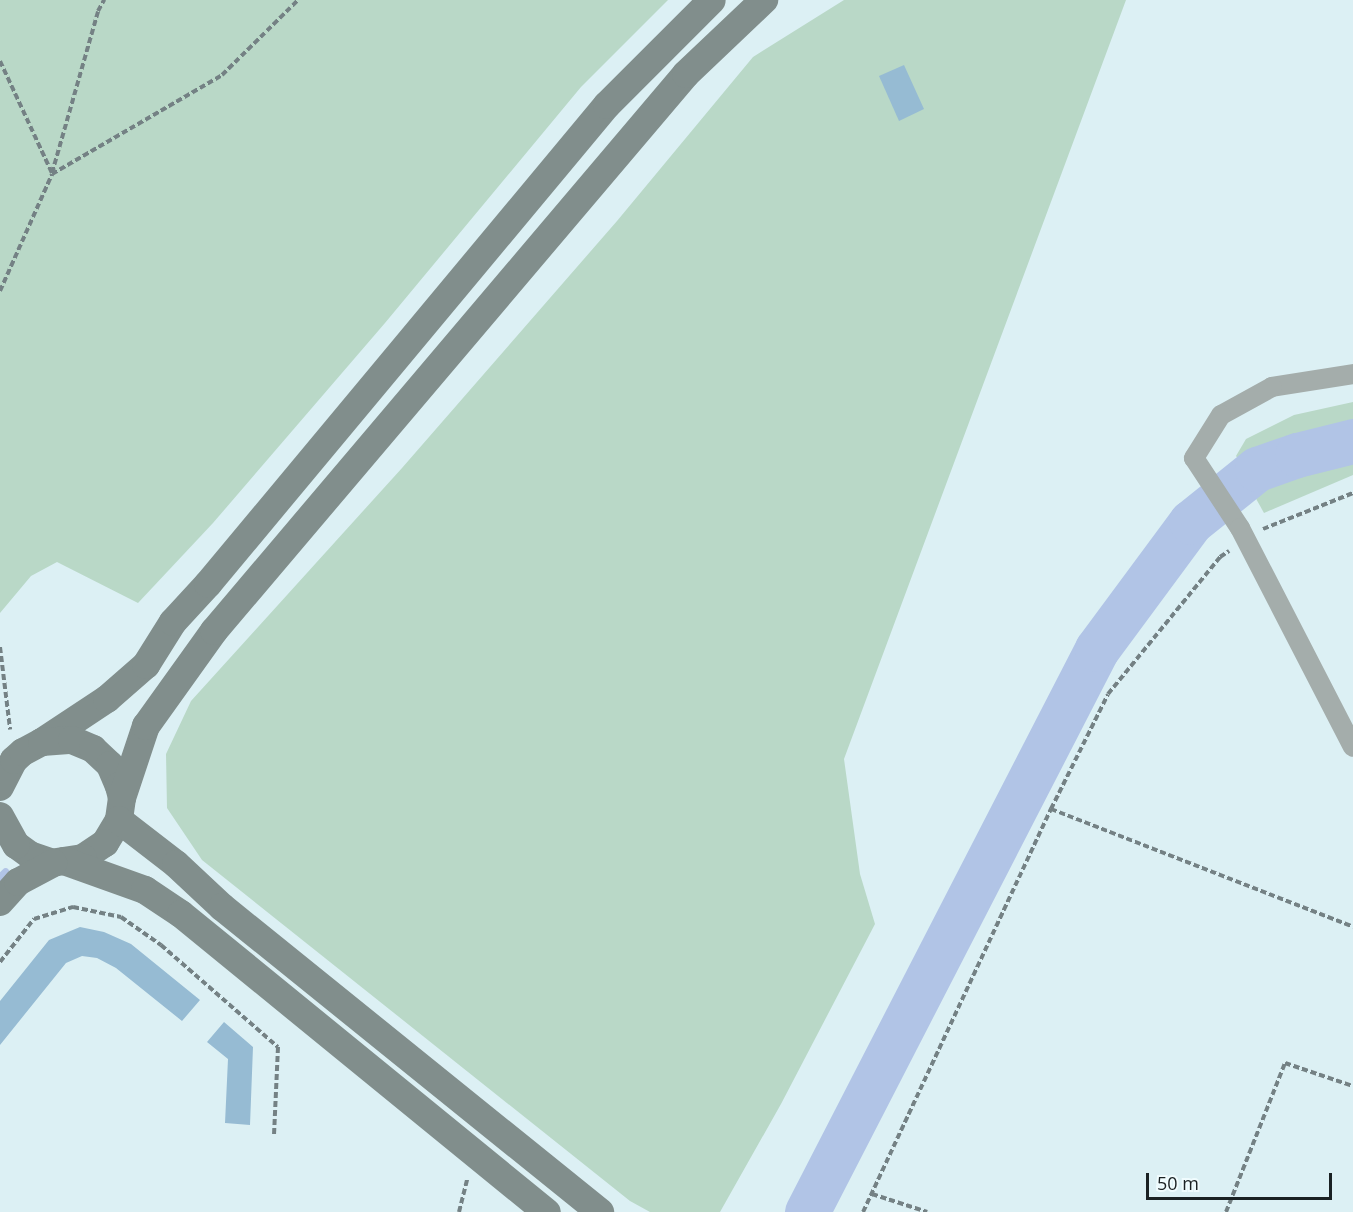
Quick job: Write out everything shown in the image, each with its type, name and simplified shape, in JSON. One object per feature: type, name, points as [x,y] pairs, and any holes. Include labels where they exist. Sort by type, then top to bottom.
[{"type":"main road","points":[[0,787],[14,760],[107,699],[146,665],[173,622],[208,584],[607,105],[712,0]]},
{"type":"main road","points":[[0,902],[18,882],[59,862],[83,858],[105,843],[120,809],[147,726],[214,631],[686,74],[764,0]]},
{"type":"main road","points":[[42,742],[72,741],[93,749],[110,765],[119,786],[120,809],[222,908],[600,1212]]},
{"type":"main road","points":[[0,821],[16,845],[30,855],[145,890],[181,914],[547,1212]]},
{"type":"street","points":[[1353,374],[1272,387],[1221,415],[1194,458],[1242,534],[1353,747]]},
{"type":"path","points":[[0,291],[52,174],[98,11],[104,0]]},
{"type":"path","points":[[52,174],[222,75],[297,0]]},
{"type":"path","points":[[0,61],[52,174]]},
{"type":"path","points":[[863,1212],[1051,809],[1108,694],[1220,557],[1242,534],[1275,524],[1353,493]]},
{"type":"path","points":[[0,647],[14,760]]},
{"type":"path","points":[[1051,809],[1353,927]]},
{"type":"path","points":[[0,962],[34,919],[73,907],[121,917],[161,945],[278,1047],[274,1136]]},
{"type":"path","points":[[1226,1212],[1285,1063],[1353,1086]]},
{"type":"path","points":[[872,1194],[927,1212]]},
{"type":"green space","points":[[0,0],[668,0],[581,87],[385,323],[213,523],[138,603],[57,562],[31,576],[0,613]]},
{"type":"green space","points":[[844,0],[1126,0],[844,759],[860,874],[875,924],[781,1104],[720,1212],[650,1212],[630,1201],[202,860],[167,808],[166,754],[191,701],[402,468],[617,221],[753,57]]},
{"type":"green space","points":[[1353,402],[1353,429],[1285,447],[1243,466],[1236,456],[1246,439],[1294,415]]},
{"type":"green space","points":[[1353,448],[1353,475],[1264,513],[1254,495],[1266,478]]},
{"type":"building","points":[[904,65],[924,109],[899,121],[879,76]]},
{"type":"building","points":[[80,927],[104,932],[131,944],[200,1000],[182,1021],[116,968],[97,958],[82,956],[66,963],[0,1045],[0,1001],[49,940]]},
{"type":"building","points":[[224,1022],[253,1047],[250,1125],[225,1123],[228,1059],[207,1042]]},
{"type":"waterway","points":[[807,1212],[1097,649],[1191,522],[1257,469],[1297,455],[1353,441]]},
{"type":"waterway","points":[[0,878],[6,872]]}]
